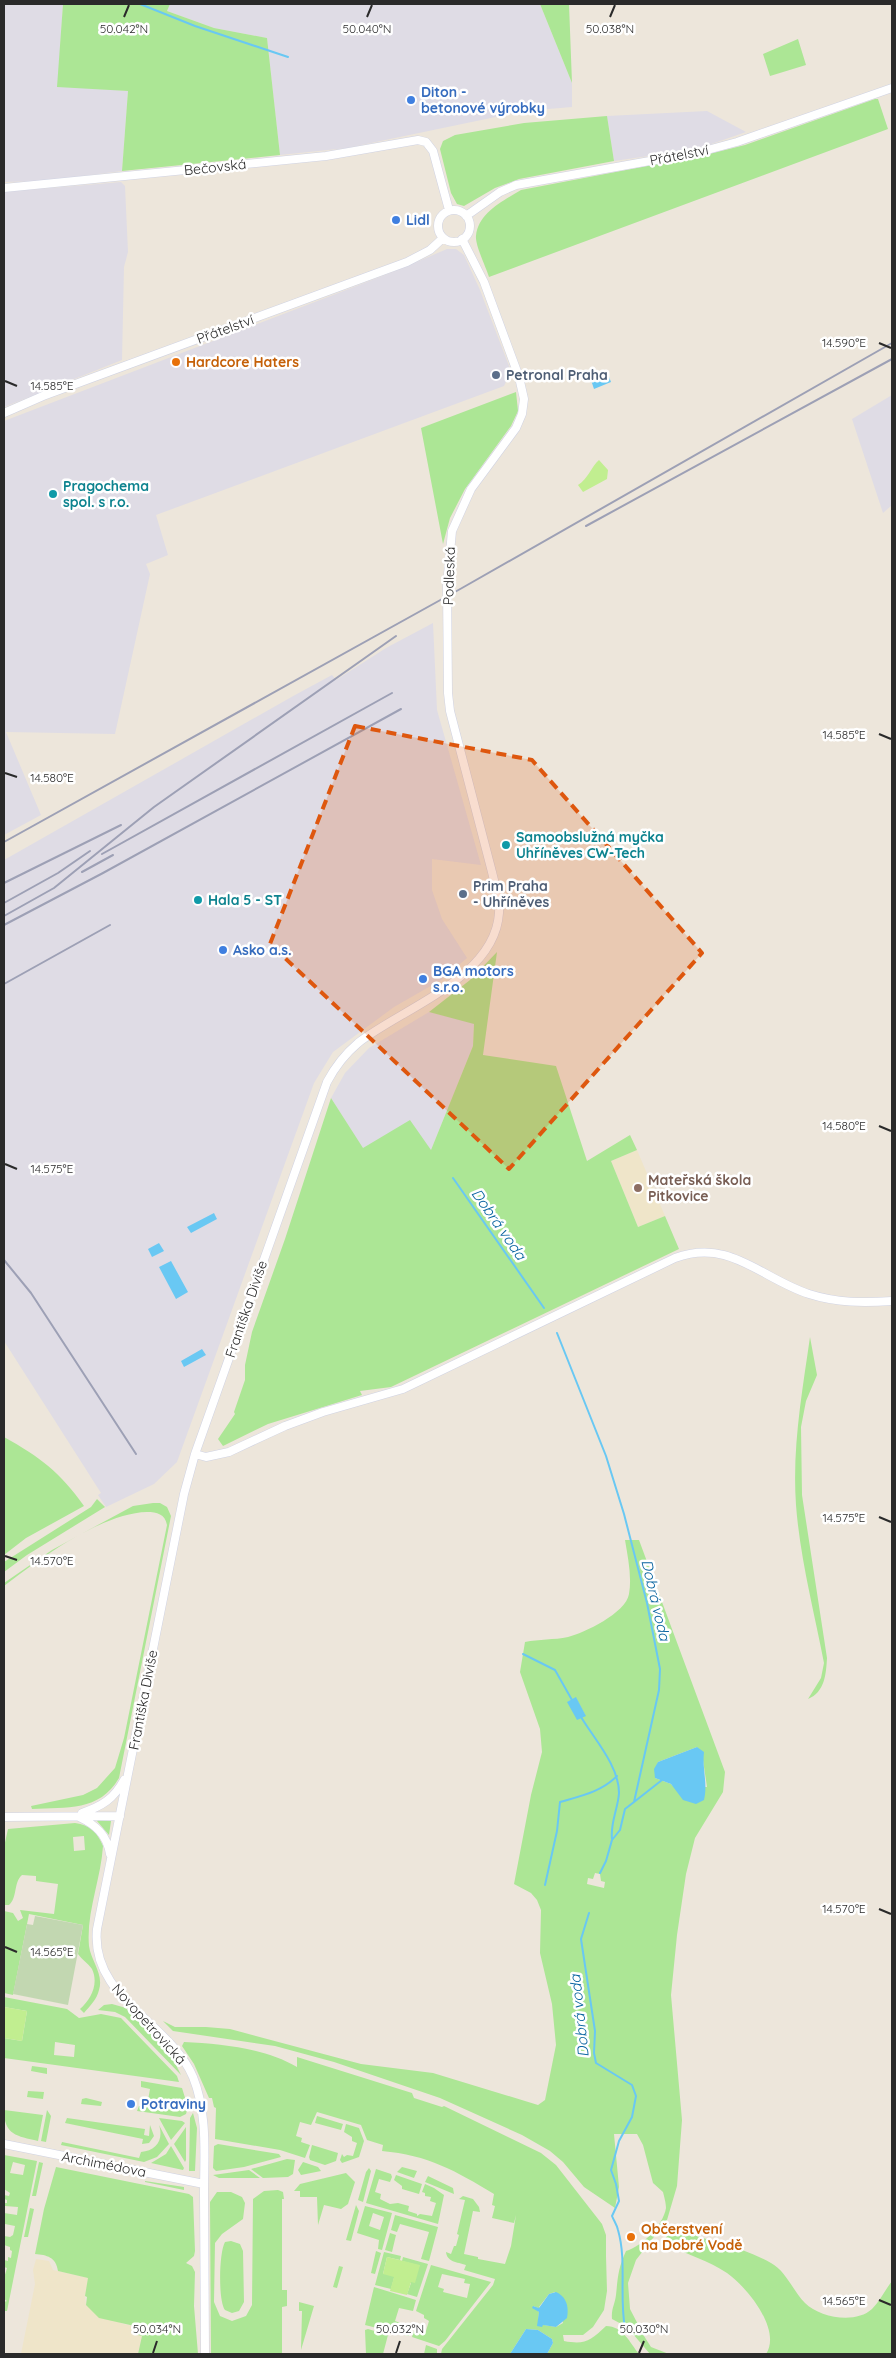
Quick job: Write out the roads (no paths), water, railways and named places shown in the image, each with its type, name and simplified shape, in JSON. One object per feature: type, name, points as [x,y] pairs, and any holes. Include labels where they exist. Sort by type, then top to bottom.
[{"type":"main road","name":"Přátelství","points":[[466,216],[500,192],[516,185],[709,150],[750,138],[892,88]]},
{"type":"main road","name":"Bečovská","points":[[4,188],[326,156],[410,141],[426,142],[434,155],[449,210]]},
{"type":"main road","points":[[449,210],[456,210],[466,216],[469,229],[462,239],[450,242],[443,238],[438,231],[438,222],[442,215],[449,210]]},
{"type":"main road","name":"Přátelství","points":[[4,413],[52,392],[407,262],[430,250],[443,238]]},
{"type":"main road","name":"Podleská","points":[[462,239],[484,282],[519,377],[524,399],[522,414],[516,428],[471,489],[462,506],[452,531],[448,556],[448,693],[450,711],[498,898],[499,912],[492,938]]},
{"type":"main road","name":"Františka Diviše","points":[[132,1758],[183,1502],[195,1454],[290,1183],[331,1074],[342,1058],[358,1044],[428,1001],[461,976],[474,964],[492,938]]},
{"type":"main road","points":[[195,1454],[206,1457],[229,1452],[315,1414],[403,1389],[442,1372],[674,1258],[693,1252],[712,1252],[732,1256],[791,1287],[818,1297],[858,1302],[892,1301]]},
{"type":"main road","points":[[75,1815],[104,1804],[112,1798],[126,1778],[132,1758]]},
{"type":"main road","name":"Novopetrovická","points":[[132,1758],[97,1929],[97,1950],[104,1971],[119,1992],[177,2053],[193,2076],[203,2114],[205,2354]]},
{"type":"main road","points":[[75,1815],[92,1823],[104,1835],[111,1859]]},
{"type":"main road","points":[[4,1817],[120,1816]]},
{"type":"main road","name":"Archimédova","points":[[4,2144],[204,2184]]},
{"type":"water","points":[[608,374],[611,382],[594,389],[591,380]]},
{"type":"water","points":[[214,1213],[217,1219],[191,1233],[187,1227]]},
{"type":"water","points":[[159,1243],[164,1251],[152,1257],[148,1249]]},
{"type":"water","points":[[171,1261],[188,1292],[176,1299],[159,1267]]},
{"type":"water","points":[[202,1349],[206,1355],[184,1367],[181,1361]]},
{"type":"water","points":[[576,1697],[586,1716],[577,1720],[567,1702]]},
{"type":"water","points":[[697,1747],[704,1752],[705,1788],[704,1800],[696,1804],[683,1800],[671,1784],[655,1778],[654,1769],[658,1762]]},
{"type":"water","points":[[556,2292],[563,2297],[566,2303],[568,2310],[567,2318],[556,2327],[537,2326],[539,2312],[532,2308],[533,2306],[539,2308],[549,2294]]},
{"type":"water","points":[[526,2329],[538,2330],[552,2339],[553,2343],[547,2354],[510,2354]]},
{"type":"waterway","points":[[140,4],[195,26],[288,57]]},
{"type":"waterway","name":"Dobrá voda","points":[[453,1178],[544,1308]]},
{"type":"waterway","name":"Dobrá voda","points":[[557,1333],[606,1456],[624,1514],[647,1603],[660,1669],[659,1690],[634,1802],[625,1809],[620,1830],[612,1840],[606,1861],[600,1873]]},
{"type":"waterway","points":[[523,1654],[555,1670],[572,1700]]},
{"type":"waterway","points":[[581,1717],[611,1763],[618,1783],[619,1793],[612,1827],[612,1839]]},
{"type":"waterway","points":[[545,1885],[557,1831],[560,1802],[597,1790],[617,1776]]},
{"type":"waterway","points":[[634,1802],[662,1780]]},
{"type":"waterway","name":"Dobrá voda","points":[[589,1913],[581,1939],[595,2031],[594,2053],[596,2063],[632,2085],[636,2096],[632,2117],[619,2141],[611,2170],[619,2201],[612,2216],[618,2228],[621,2242],[625,2328]]},
{"type":"waterway","points":[[615,2354],[620,2354]]},
{"type":"railway","points":[[4,842],[462,588],[892,343]]},
{"type":"railway","points":[[586,526],[892,359]]},
{"type":"railway","points":[[4,916],[54,888],[154,807],[396,636]]},
{"type":"railway","points":[[102,854],[392,693]]},
{"type":"railway","points":[[4,925],[103,873],[401,709]]},
{"type":"railway","points":[[4,883],[121,825]]},
{"type":"railway","points":[[4,903],[58,873],[90,851]]},
{"type":"railway","points":[[82,872],[113,855]]},
{"type":"railway","points":[[4,984],[110,925]]},
{"type":"railway","points":[[4,1260],[31,1293],[136,1454]]},
{"type":"place","name":"Diton - betonové výrobky","points":[[411,100]]},
{"type":"place","name":"Lidl","points":[[396,220]]},
{"type":"place","name":"Hardcore Haters","points":[[176,362]]},
{"type":"place","name":"Petronal Praha","points":[[496,375]]},
{"type":"place","name":"Pragochema spol. s r.o.","points":[[53,494]]},
{"type":"place","name":"Samoobslužná myčka Uhříněves CW-Tech","points":[[506,845]]},
{"type":"place","name":"Prim Praha - Uhříněves","points":[[463,894]]},
{"type":"place","name":"Hala 5 - ST","points":[[198,900]]},
{"type":"place","name":"Asko a.s.","points":[[223,950]]},
{"type":"place","name":"BGA motors s.r.o.","points":[[423,979]]},
{"type":"place","name":"Mateřská škola Pitkovice","points":[[638,1188]]},
{"type":"place","name":"Potraviny","points":[[131,2104]]},
{"type":"place","name":"Občerstvení na Dobré Vodě","points":[[631,2237]]}]
